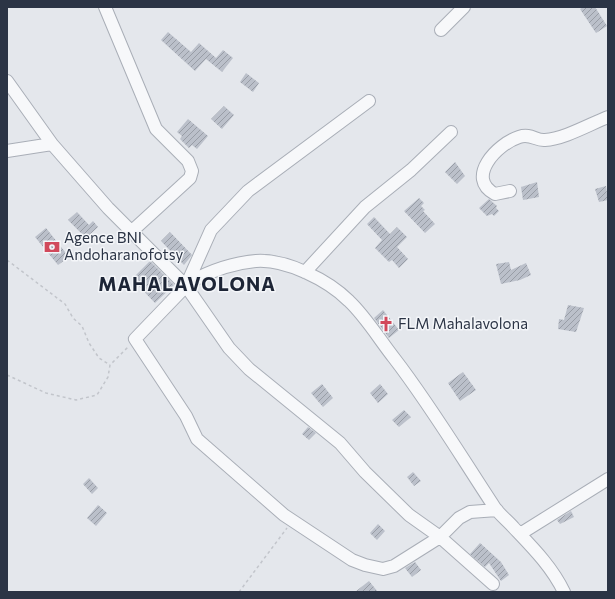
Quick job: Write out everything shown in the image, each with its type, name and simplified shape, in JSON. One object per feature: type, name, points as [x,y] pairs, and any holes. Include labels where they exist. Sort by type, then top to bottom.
[{"type":"street","points":[[105,7],[156,129],[188,160],[192,171],[190,178],[132,232]]},
{"type":"street","points":[[441,30],[464,7]]},
{"type":"street","points":[[7,81],[52,144],[103,203],[188,284],[230,348],[249,370],[340,443],[365,472],[409,515],[440,536],[492,584]]},
{"type":"street","points":[[188,284],[211,230],[248,191],[369,101]]},
{"type":"street","points":[[510,190],[495,194],[488,190],[482,179],[484,167],[504,145],[518,137],[534,136],[543,140],[555,138],[608,117]]},
{"type":"street","points":[[306,272],[365,207],[416,165],[451,132]]},
{"type":"street","points":[[7,151],[52,144]]},
{"type":"street","points":[[497,510],[470,512],[459,518],[440,536],[394,566],[383,569],[352,560],[293,520],[197,439],[186,416],[135,339],[188,284],[205,274],[234,265],[257,261],[278,264],[306,272],[334,288],[349,301],[361,315],[449,434],[497,510],[520,534],[558,579],[564,592]]},
{"type":"street","points":[[520,534],[608,479]]},
{"type":"path","points":[[7,260],[65,304],[73,318],[82,326],[89,344],[99,358],[110,365]]},
{"type":"path","points":[[7,375],[46,393],[76,400],[97,395],[108,377],[110,365],[135,339]]},
{"type":"path","points":[[239,592],[293,520]]},
{"type":"building","points":[[583,7],[595,7],[607,26],[596,33],[580,9]]},
{"type":"building","points":[[168,32],[191,52],[199,43],[216,58],[223,50],[233,58],[222,72],[206,59],[195,71],[161,40]]},
{"type":"building","points":[[246,73],[259,83],[253,92],[240,82]]},
{"type":"building","points":[[224,106],[234,115],[222,129],[211,119]]},
{"type":"building","points":[[188,119],[208,136],[197,149],[192,145],[189,148],[180,139],[182,136],[177,132]]},
{"type":"building","points":[[455,162],[465,176],[457,184],[445,172]]},
{"type":"building","points":[[537,182],[539,197],[523,200],[521,187]]},
{"type":"building","points":[[606,186],[608,200],[599,202],[595,189]]},
{"type":"building","points":[[419,198],[424,203],[421,206],[425,210],[423,211],[435,224],[425,233],[404,211]]},
{"type":"building","points":[[489,199],[497,206],[496,208],[499,211],[494,216],[492,214],[487,216],[479,208]]},
{"type":"building","points":[[77,212],[89,225],[93,221],[98,227],[86,238],[68,220]]},
{"type":"building","points":[[374,217],[390,234],[397,227],[407,237],[397,247],[408,259],[399,268],[392,260],[389,262],[375,248],[382,240],[367,224]]},
{"type":"building","name":"Agence BNI Andoharanofotsy","points":[[46,228],[69,257],[58,265],[35,237]]},
{"type":"building","points":[[170,232],[192,255],[184,265],[161,241]]},
{"type":"building","points":[[150,261],[174,285],[155,303],[132,279]]},
{"type":"building","points":[[509,262],[511,270],[526,263],[531,275],[520,280],[501,284],[496,264]]},
{"type":"building","points":[[568,305],[584,308],[576,332],[558,329],[559,319],[564,320]]},
{"type":"building","name":"FLM Mahalavolona","points":[[383,310],[399,330],[389,338],[374,318]]},
{"type":"building","points":[[463,372],[476,390],[460,401],[448,383]]},
{"type":"building","points":[[322,384],[333,398],[323,407],[311,393]]},
{"type":"building","points":[[380,384],[388,394],[378,403],[370,393]]},
{"type":"building","points":[[404,410],[411,417],[399,427],[392,420]]},
{"type":"building","points":[[308,427],[316,433],[309,440],[302,434]]},
{"type":"building","points":[[413,472],[421,481],[414,486],[407,477]]},
{"type":"building","points":[[89,478],[98,488],[92,494],[83,484]]},
{"type":"building","points":[[98,505],[107,513],[96,526],[87,518]]},
{"type":"building","points":[[571,511],[574,517],[560,524],[557,520]]},
{"type":"building","points":[[378,524],[385,531],[377,540],[370,533]]},
{"type":"building","points":[[480,543],[501,562],[509,575],[501,581],[489,563],[485,567],[470,554]]},
{"type":"building","points":[[415,562],[421,570],[412,577],[405,568]]},
{"type":"building","points":[[369,581],[378,592],[355,592]]},
{"type":"place","name":"Agence BNI Andoharanofotsy","points":[[52,247]]},
{"type":"place","name":"FLM Mahalavolona","points":[[386,324]]},
{"type":"district","name":"MAHALAVOLONA","points":[[187,284]]}]
